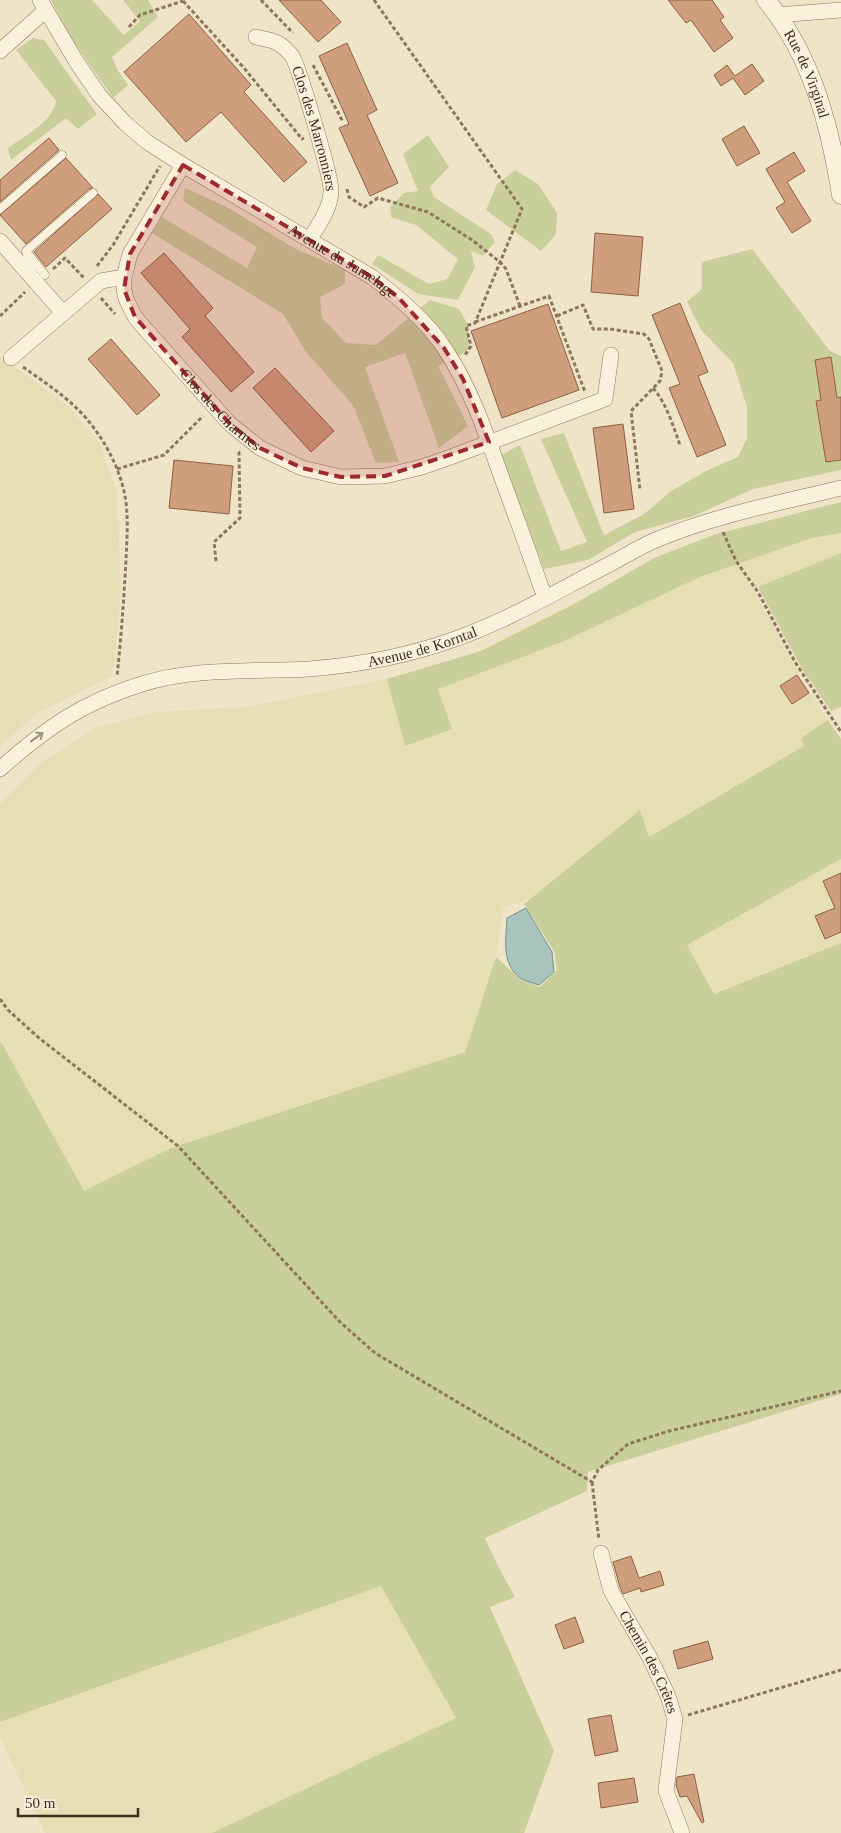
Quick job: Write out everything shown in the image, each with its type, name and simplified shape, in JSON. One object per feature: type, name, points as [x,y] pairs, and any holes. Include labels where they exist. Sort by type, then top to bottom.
[{"type":"street","name":"Rue de Virginal","points":[[766,0],[796,46],[816,90],[827,122],[841,195]]},
{"type":"street","points":[[0,51],[43,5]]},
{"type":"street","name":"Avenue du Jumelage","points":[[43,5],[99,95],[125,123],[166,155],[372,277],[398,297],[424,323],[444,348],[475,406],[546,598]]},
{"type":"street","points":[[777,15],[841,10]]},
{"type":"street","name":"Clos des Marronniers","points":[[256,36],[278,42],[292,56],[328,170],[331,189],[330,201],[310,239]]},
{"type":"street","name":"Clos des Charmes","points":[[183,165],[130,254],[124,277],[126,299],[135,317],[230,424],[260,448],[302,468],[341,477],[385,476],[422,467],[605,399],[611,356]]},
{"type":"street","points":[[0,241],[41,279],[63,313]]},
{"type":"street","points":[[11,358],[92,287],[101,281],[124,277]]},
{"type":"street","name":"Avenue de Korntal","points":[[0,769],[30,742],[56,723],[88,704],[144,683],[194,674],[310,669],[372,662],[454,640],[499,622],[656,540],[717,518],[841,488]]},
{"type":"street","name":"Chemin des Crêtes","points":[[601,1553],[611,1591],[650,1658],[668,1696],[675,1719],[666,1791],[682,1833]]},
{"type":"lane","points":[[0,209],[62,155]]},
{"type":"lane","points":[[26,251],[93,192]]},
{"type":"lane","points":[[26,251],[41,279]]},
{"type":"lane","points":[[26,251],[41,279]]},
{"type":"path","points":[[129,27],[140,15],[183,0],[244,68],[302,139],[318,137]]},
{"type":"path","points":[[261,0],[297,38]]},
{"type":"path","points":[[374,0],[522,209],[474,323]]},
{"type":"path","points":[[310,70],[309,60],[343,122]]},
{"type":"path","points":[[0,316],[66,258],[86,280],[113,245],[166,155]]},
{"type":"path","points":[[346,187],[349,197],[364,208],[378,198],[428,212],[472,240],[506,269],[520,306]]},
{"type":"path","points":[[92,287],[121,321]]},
{"type":"path","points":[[456,369],[471,346],[466,326],[549,296],[588,398]]},
{"type":"path","points":[[557,316],[583,305],[593,329],[610,329],[644,334],[649,339],[662,371],[660,380],[631,411],[640,490]]},
{"type":"path","points":[[11,358],[69,400],[104,441],[118,469],[124,493],[127,538],[125,591],[116,693]]},
{"type":"path","points":[[653,388],[659,394],[667,410],[680,445]]},
{"type":"path","points":[[198,408],[210,421]]},
{"type":"path","points":[[118,469],[164,455],[204,415]]},
{"type":"path","points":[[216,561],[214,542],[240,518],[239,452],[234,446]]},
{"type":"path","points":[[717,518],[736,561],[758,592],[795,662],[841,732]]},
{"type":"path","points":[[0,999],[8,1010],[39,1038],[178,1146],[340,1322],[375,1353],[592,1482]]},
{"type":"path","points":[[601,1553],[592,1482],[598,1470],[628,1444],[669,1431],[841,1391]]},
{"type":"path","points":[[675,1719],[841,1670]]},
{"type":"highlighted area","points":[[183,165],[372,277],[398,297],[444,348],[463,379],[489,442],[385,476],[341,477],[302,468],[260,448],[230,424],[135,317],[124,289],[130,254]]},
{"type":"shaded area","points":[[0,356],[68,406],[100,444],[117,492],[121,590],[113,676],[39,712],[0,746]]},
{"type":"shaded area","points":[[841,533],[841,553],[753,589],[802,679],[828,720],[801,738],[805,746],[648,837],[640,811],[530,899],[503,908],[496,957],[465,1052],[171,1148],[84,1192],[0,1040],[0,804],[41,763],[96,728],[155,712],[246,707],[387,679],[405,745],[437,689],[562,642],[700,577],[812,538]]},
{"type":"shaded area","points":[[841,859],[841,943],[714,994],[687,945]]},
{"type":"shaded area","points":[[381,1586],[456,1718],[212,1833],[45,1833],[0,1737],[0,1722]]},
{"type":"green space","points":[[51,0],[92,0],[124,35],[140,21],[123,0],[148,0],[158,17],[112,57],[118,71],[128,85],[113,98],[68,34]]},
{"type":"green space","points":[[33,38],[44,40],[97,114],[78,129],[66,118],[11,160],[8,148],[44,122],[54,109],[56,101],[16,50]]},
{"type":"green space","points":[[428,135],[449,167],[430,187],[434,197],[491,234],[495,242],[483,256],[471,251],[475,267],[458,300],[418,294],[372,264],[378,255],[429,284],[447,279],[458,259],[416,225],[391,217],[390,207],[404,193],[418,191],[403,154]]},
{"type":"green space","points":[[515,170],[538,184],[557,213],[556,234],[541,251],[486,210],[497,184]]},
{"type":"green space","points":[[185,188],[225,206],[294,248],[345,270],[345,284],[320,297],[322,318],[346,343],[376,345],[430,300],[459,309],[468,325],[469,349],[438,366],[468,426],[439,448],[405,353],[365,367],[399,462],[376,463],[353,405],[306,352],[283,314],[152,233],[162,217],[247,268],[257,247],[183,201]]},
{"type":"green space","points":[[752,249],[830,351],[841,356],[841,470],[753,489],[694,516],[635,532],[588,560],[544,569],[501,455],[520,445],[561,551],[587,542],[541,439],[564,433],[604,535],[644,514],[671,491],[708,470],[738,457],[747,438],[747,407],[733,363],[701,330],[687,302],[702,289],[702,262]]},
{"type":"green space","points":[[841,502],[841,533],[812,538],[700,577],[562,642],[438,689],[452,729],[405,746],[387,679],[481,651],[576,603],[654,558],[716,534]]},
{"type":"green space","points":[[841,553],[841,707],[831,711],[802,669],[758,587]]},
{"type":"green space","points":[[828,720],[841,739],[841,859],[687,945],[714,994],[841,943],[841,1394],[588,1472],[587,1491],[485,1538],[515,1597],[490,1607],[554,1751],[524,1833],[212,1833],[456,1718],[381,1586],[0,1722],[0,1040],[84,1191],[171,1148],[465,1052],[496,957],[521,980],[540,987],[557,970],[554,951],[524,904],[640,810],[649,837],[804,746],[801,738]]},
{"type":"water","points":[[526,908],[552,952],[554,972],[539,985],[520,978],[514,972],[507,958],[507,918]]},
{"type":"building","points":[[279,0],[321,0],[341,22],[318,42]]},
{"type":"building","points":[[668,0],[712,0],[724,17],[720,20],[733,38],[714,52],[691,20],[686,23]]},
{"type":"building","points":[[189,14],[251,85],[244,92],[307,162],[284,182],[221,112],[186,142],[124,72]]},
{"type":"building","points":[[347,43],[377,110],[367,115],[398,183],[370,196],[339,128],[349,124],[319,56]]},
{"type":"building","points":[[752,64],[764,81],[745,95],[733,78],[721,86],[714,75],[727,65],[735,76]]},
{"type":"building","points":[[744,126],[760,153],[737,166],[722,139]]},
{"type":"building","points":[[49,138],[59,150],[0,202],[0,180]]},
{"type":"building","points":[[794,152],[805,171],[787,182],[811,221],[792,233],[776,208],[785,202],[766,169]]},
{"type":"building","points":[[66,158],[93,188],[89,189],[26,244],[0,215]]},
{"type":"building","points":[[98,194],[112,209],[46,267],[34,252]]},
{"type":"building","points":[[595,233],[643,237],[638,296],[591,292]]},
{"type":"building","points":[[164,253],[213,308],[205,316],[254,372],[231,392],[182,337],[190,329],[141,273]]},
{"type":"building","points":[[680,303],[708,372],[698,376],[726,445],[697,457],[669,388],[680,384],[652,315]]},
{"type":"building","points":[[548,304],[579,390],[502,418],[471,331]]},
{"type":"building","points":[[111,339],[160,395],[137,415],[88,359]]},
{"type":"building","points":[[831,357],[837,398],[841,397],[841,460],[826,462],[816,401],[821,400],[815,360]]},
{"type":"building","points":[[275,368],[334,431],[311,452],[253,388]]},
{"type":"building","points":[[623,424],[634,509],[604,513],[593,428]]},
{"type":"building","points":[[174,460],[233,466],[229,514],[169,508]]},
{"type":"building","points":[[797,675],[809,693],[792,704],[780,686]]},
{"type":"building","points":[[841,873],[841,932],[825,939],[815,916],[835,908],[823,881]]},
{"type":"building","points":[[631,1556],[639,1578],[660,1571],[664,1585],[641,1592],[640,1588],[623,1594],[613,1562]]},
{"type":"building","points":[[575,1617],[584,1642],[564,1649],[555,1625]]},
{"type":"building","points":[[708,1641],[713,1659],[678,1669],[673,1651]]},
{"type":"building","points":[[611,1715],[618,1751],[595,1756],[588,1719]]},
{"type":"building","points":[[694,1774],[704,1822],[702,1823],[687,1796],[680,1797],[676,1785],[677,1777]]},
{"type":"building","points":[[634,1778],[638,1802],[601,1808],[598,1783]]}]
